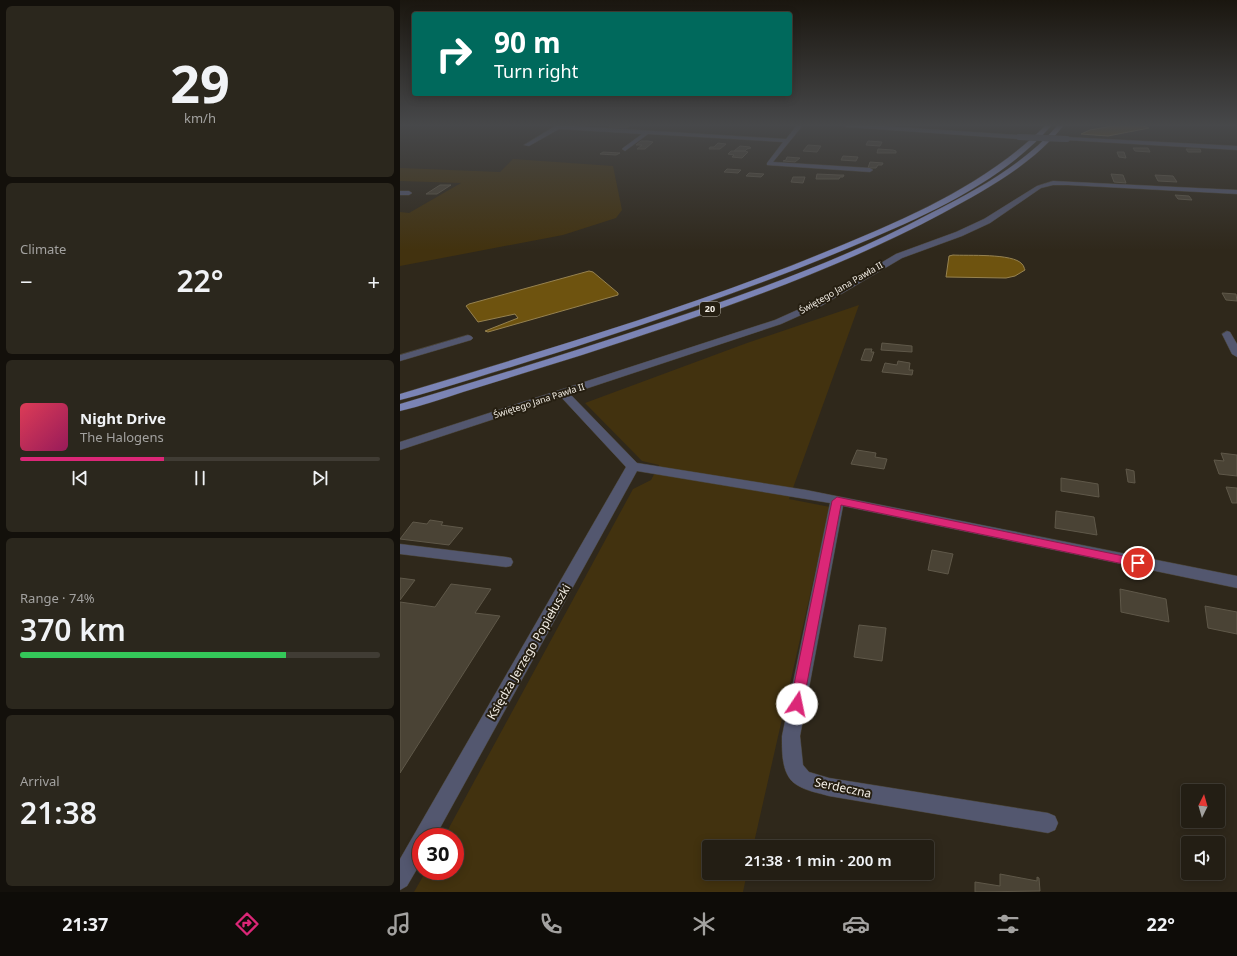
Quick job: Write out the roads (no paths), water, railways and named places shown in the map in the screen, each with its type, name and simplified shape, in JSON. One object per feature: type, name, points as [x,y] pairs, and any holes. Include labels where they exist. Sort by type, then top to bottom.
[{"type":"main road","name":"20","points":[[400,397],[649,319],[734,290],[848,246],[916,215],[965,189],[999,167]]},
{"type":"main road","name":"20","points":[[400,408],[660,326],[752,294],[860,251],[929,218],[994,182],[1015,167]]},
{"type":"street","points":[[813,167],[870,170]]},
{"type":"street","name":"Świętego Jana Pawła II","points":[[400,446],[757,330],[798,314],[818,304],[899,256],[959,234],[987,221],[1038,187],[1053,183],[1068,183],[1237,192]]},
{"type":"street","points":[[400,193],[409,193]]},
{"type":"street","points":[[1227,334],[1237,354]]},
{"type":"street","points":[[400,358],[468,338]]},
{"type":"street","points":[[563,393],[633,466],[837,501],[1237,582]]},
{"type":"street","name":"Księdza Jerzego Popiełuszki","points":[[429,828],[633,466]]},
{"type":"street","name":"Serdeczna","points":[[837,501],[791,736],[791,753],[796,770],[803,778],[829,787],[1048,823]]},
{"type":"street","points":[[400,549],[506,562]]},
{"type":"street","points":[[400,879],[412,858]]}]
